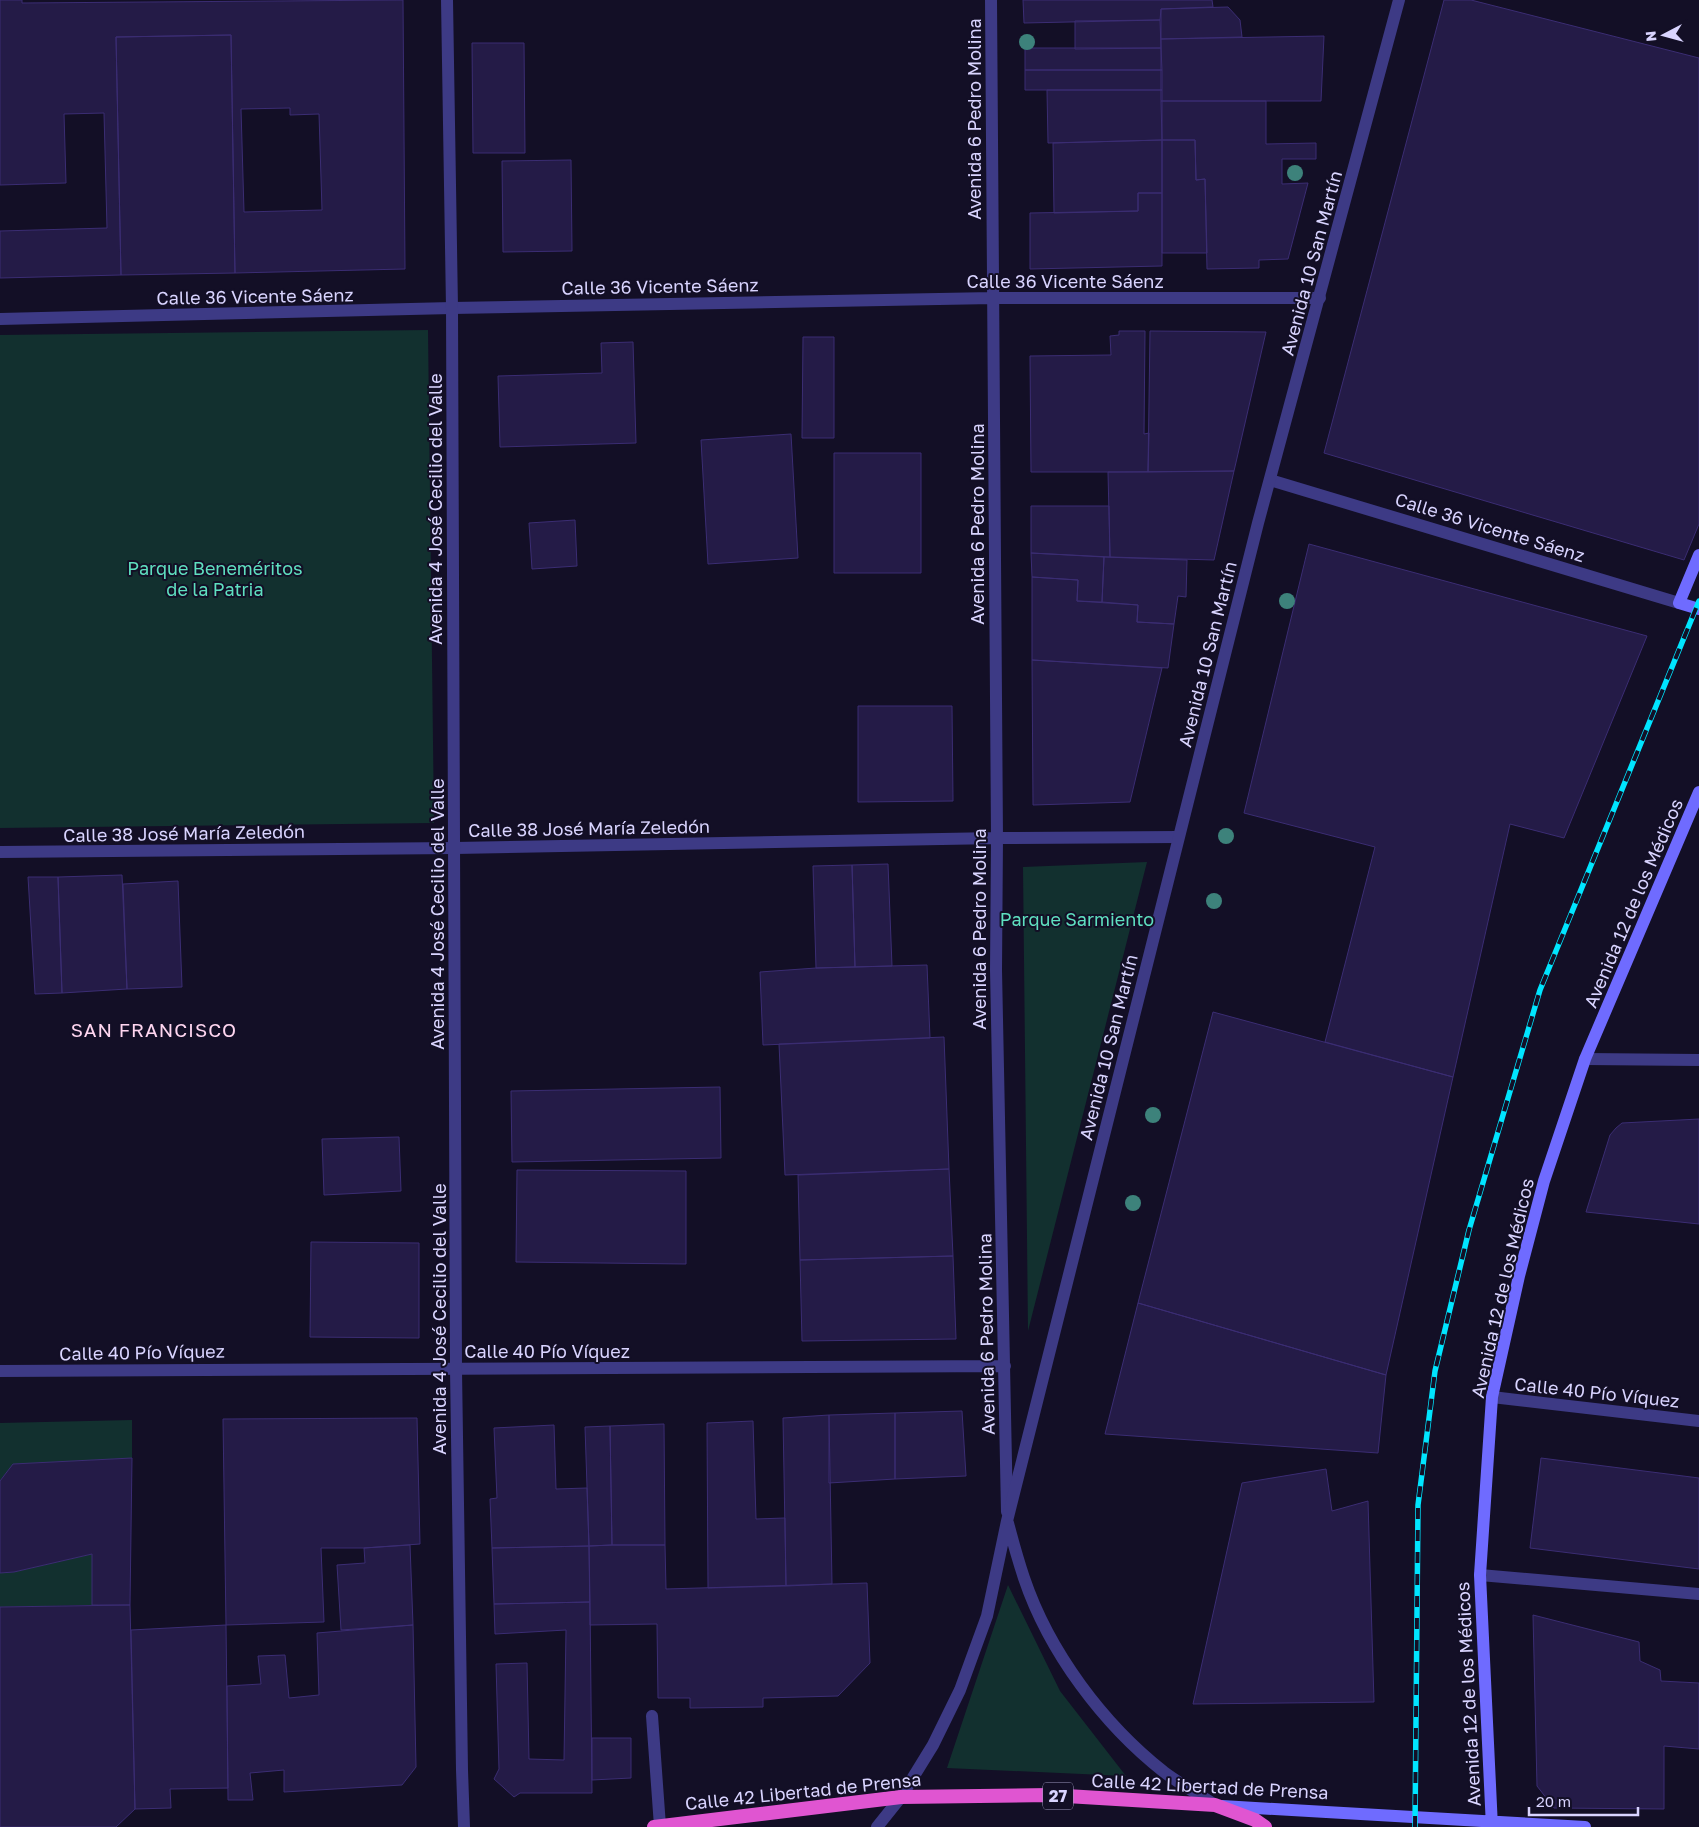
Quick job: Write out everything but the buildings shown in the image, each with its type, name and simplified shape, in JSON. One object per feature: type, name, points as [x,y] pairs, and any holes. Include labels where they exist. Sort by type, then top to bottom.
[{"type":"highway","name":"Calle 42 Libertad de Prensa","points":[[657,1827],[901,1797],[1050,1795],[1215,1805]]},
{"type":"highway","name":"27","points":[[1215,1805],[1256,1820],[1265,1827]]},
{"type":"main road","points":[[1679,603],[1699,555]]},
{"type":"main road","name":"Calle 36 Vicente Sáenz","points":[[1679,603],[1699,609]]},
{"type":"main road","name":"Avenida 12 de los Médicos","points":[[1492,1824],[1480,1575],[1492,1398],[1519,1276],[1544,1181],[1585,1059],[1699,792]]},
{"type":"main road","name":"Calle 42 Libertad de Prensa","points":[[1215,1805],[1492,1824],[1585,1827]]},
{"type":"street","name":"Avenida 4 José Cecilio del Valle","points":[[447,0],[452,308],[456,1370],[464,1827]]},
{"type":"street","name":"Avenida 6 Pedro Molina","points":[[877,1827],[901,1797],[933,1745],[971,1662],[987,1616],[1007,1521],[996,970],[997,838],[991,0]]},
{"type":"street","name":"Avenida 10 San Martín","points":[[1007,1521],[1178,837],[1270,480],[1399,0]]},
{"type":"street","name":"Calle 36 Vicente Sáenz","points":[[0,319],[993,298],[1320,298]]},
{"type":"street","name":"Calle 36 Vicente Sáenz","points":[[1270,480],[1679,603]]},
{"type":"street","name":"Calle 38 José María Zeledón","points":[[0,852],[455,848],[997,838],[1178,837]]},
{"type":"street","points":[[1585,1059],[1699,1060]]},
{"type":"street","name":"Calle 40 Pío Víquez","points":[[0,1371],[1005,1366]]},
{"type":"street","name":"Calle 40 Pío Víquez","points":[[1492,1398],[1699,1420]]},
{"type":"street","points":[[1007,1521],[1024,1579],[1049,1635],[1081,1686],[1120,1731],[1165,1772],[1215,1805]]},
{"type":"street","points":[[1480,1575],[1699,1594]]},
{"type":"street","points":[[652,1716],[657,1827]]},
{"type":"green space","name":"Parque Beneméritos de la Patria","points":[[428,330],[434,823],[0,828],[0,335]]},
{"type":"green space","name":"Parque Sarmiento","points":[[1147,862],[1028,1331],[1023,867]]},
{"type":"green space","points":[[132,1420],[132,1458],[14,1464],[0,1481],[0,1423]]},
{"type":"green space","points":[[92,1554],[92,1605],[0,1607],[0,1573],[14,1572]]},
{"type":"green space","points":[[1008,1585],[1060,1691],[1126,1776],[947,1768]]},
{"type":"railway","points":[[1415,1827],[1418,1505],[1435,1371],[1469,1230],[1540,990],[1699,601]]},
{"type":"district","name":"SAN FRANCISCO","points":[[154,1029]]}]
